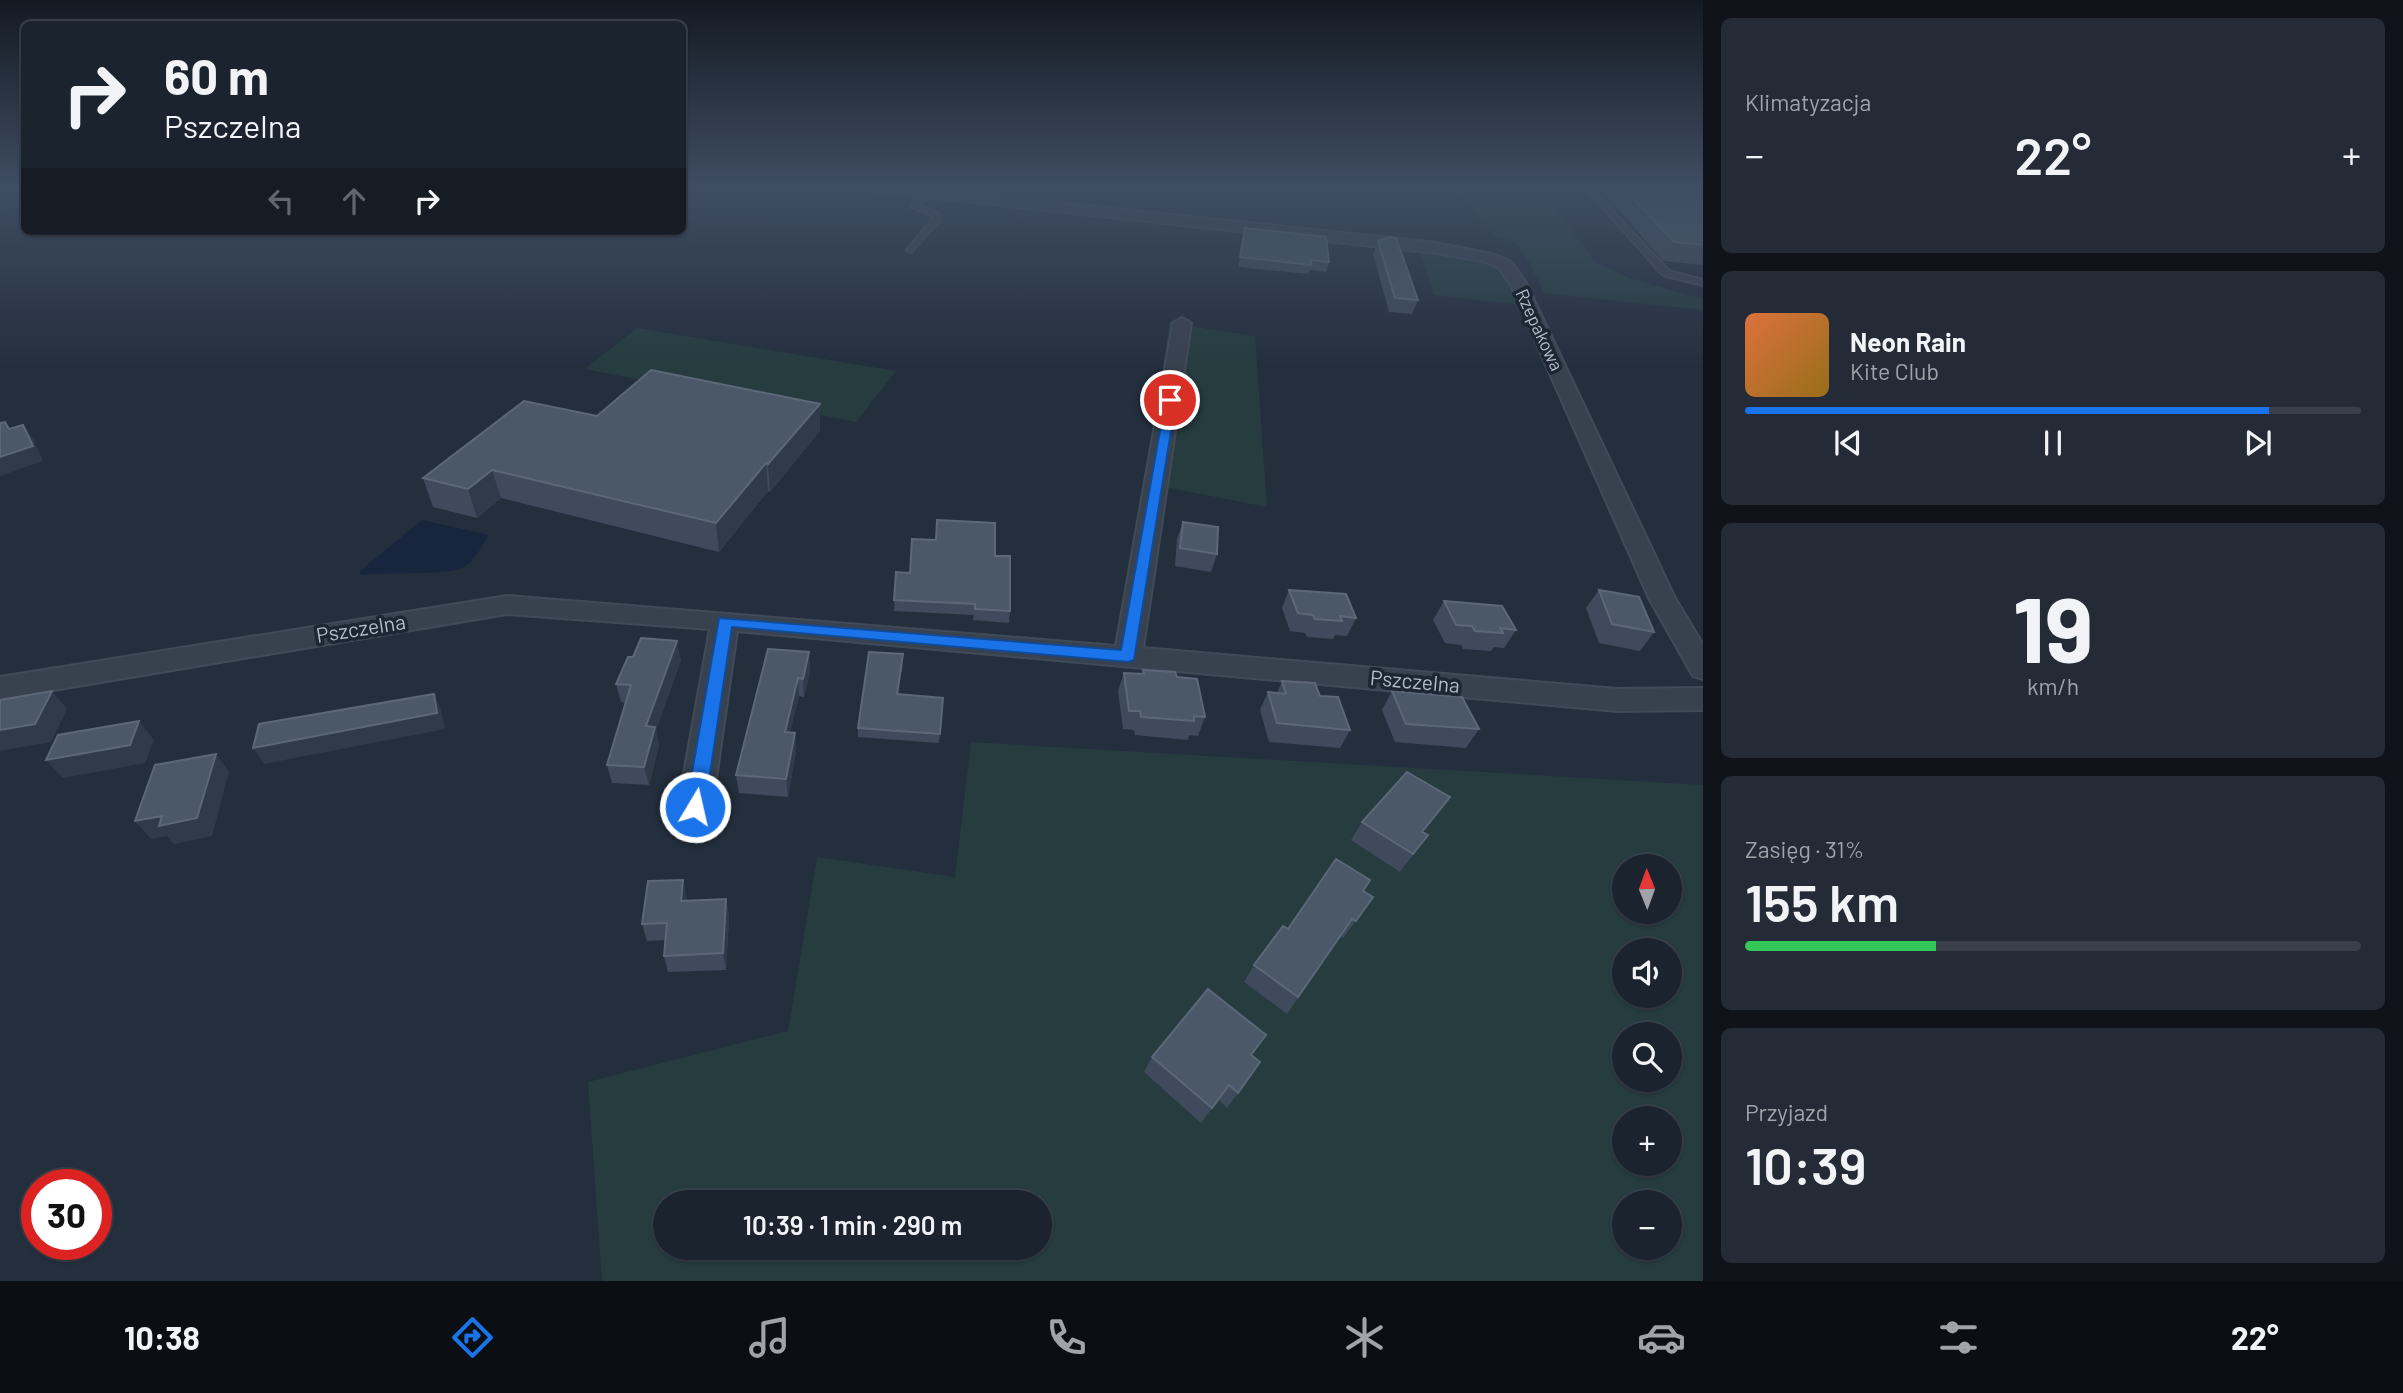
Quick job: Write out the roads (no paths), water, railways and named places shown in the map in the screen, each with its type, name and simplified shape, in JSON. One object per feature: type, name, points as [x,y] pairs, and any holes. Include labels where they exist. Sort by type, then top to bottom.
[{"type":"street","name":"Rzepakowa","points":[[1425,247],[1478,255],[1505,265],[1529,306],[1662,598],[1703,669]]},
{"type":"street","points":[[1128,656],[1182,323]]},
{"type":"street","name":"Pszczelna","points":[[0,688],[507,605],[725,621],[1616,700],[1703,699]]},
{"type":"street","points":[[695,807],[725,621]]},
{"type":"lane","points":[[911,250],[914,247]]},
{"type":"lane","points":[[1642,247],[1666,273],[1703,282]]},
{"type":"water","points":[[422,520],[489,535],[473,560],[459,569],[361,575],[360,571]]}]
